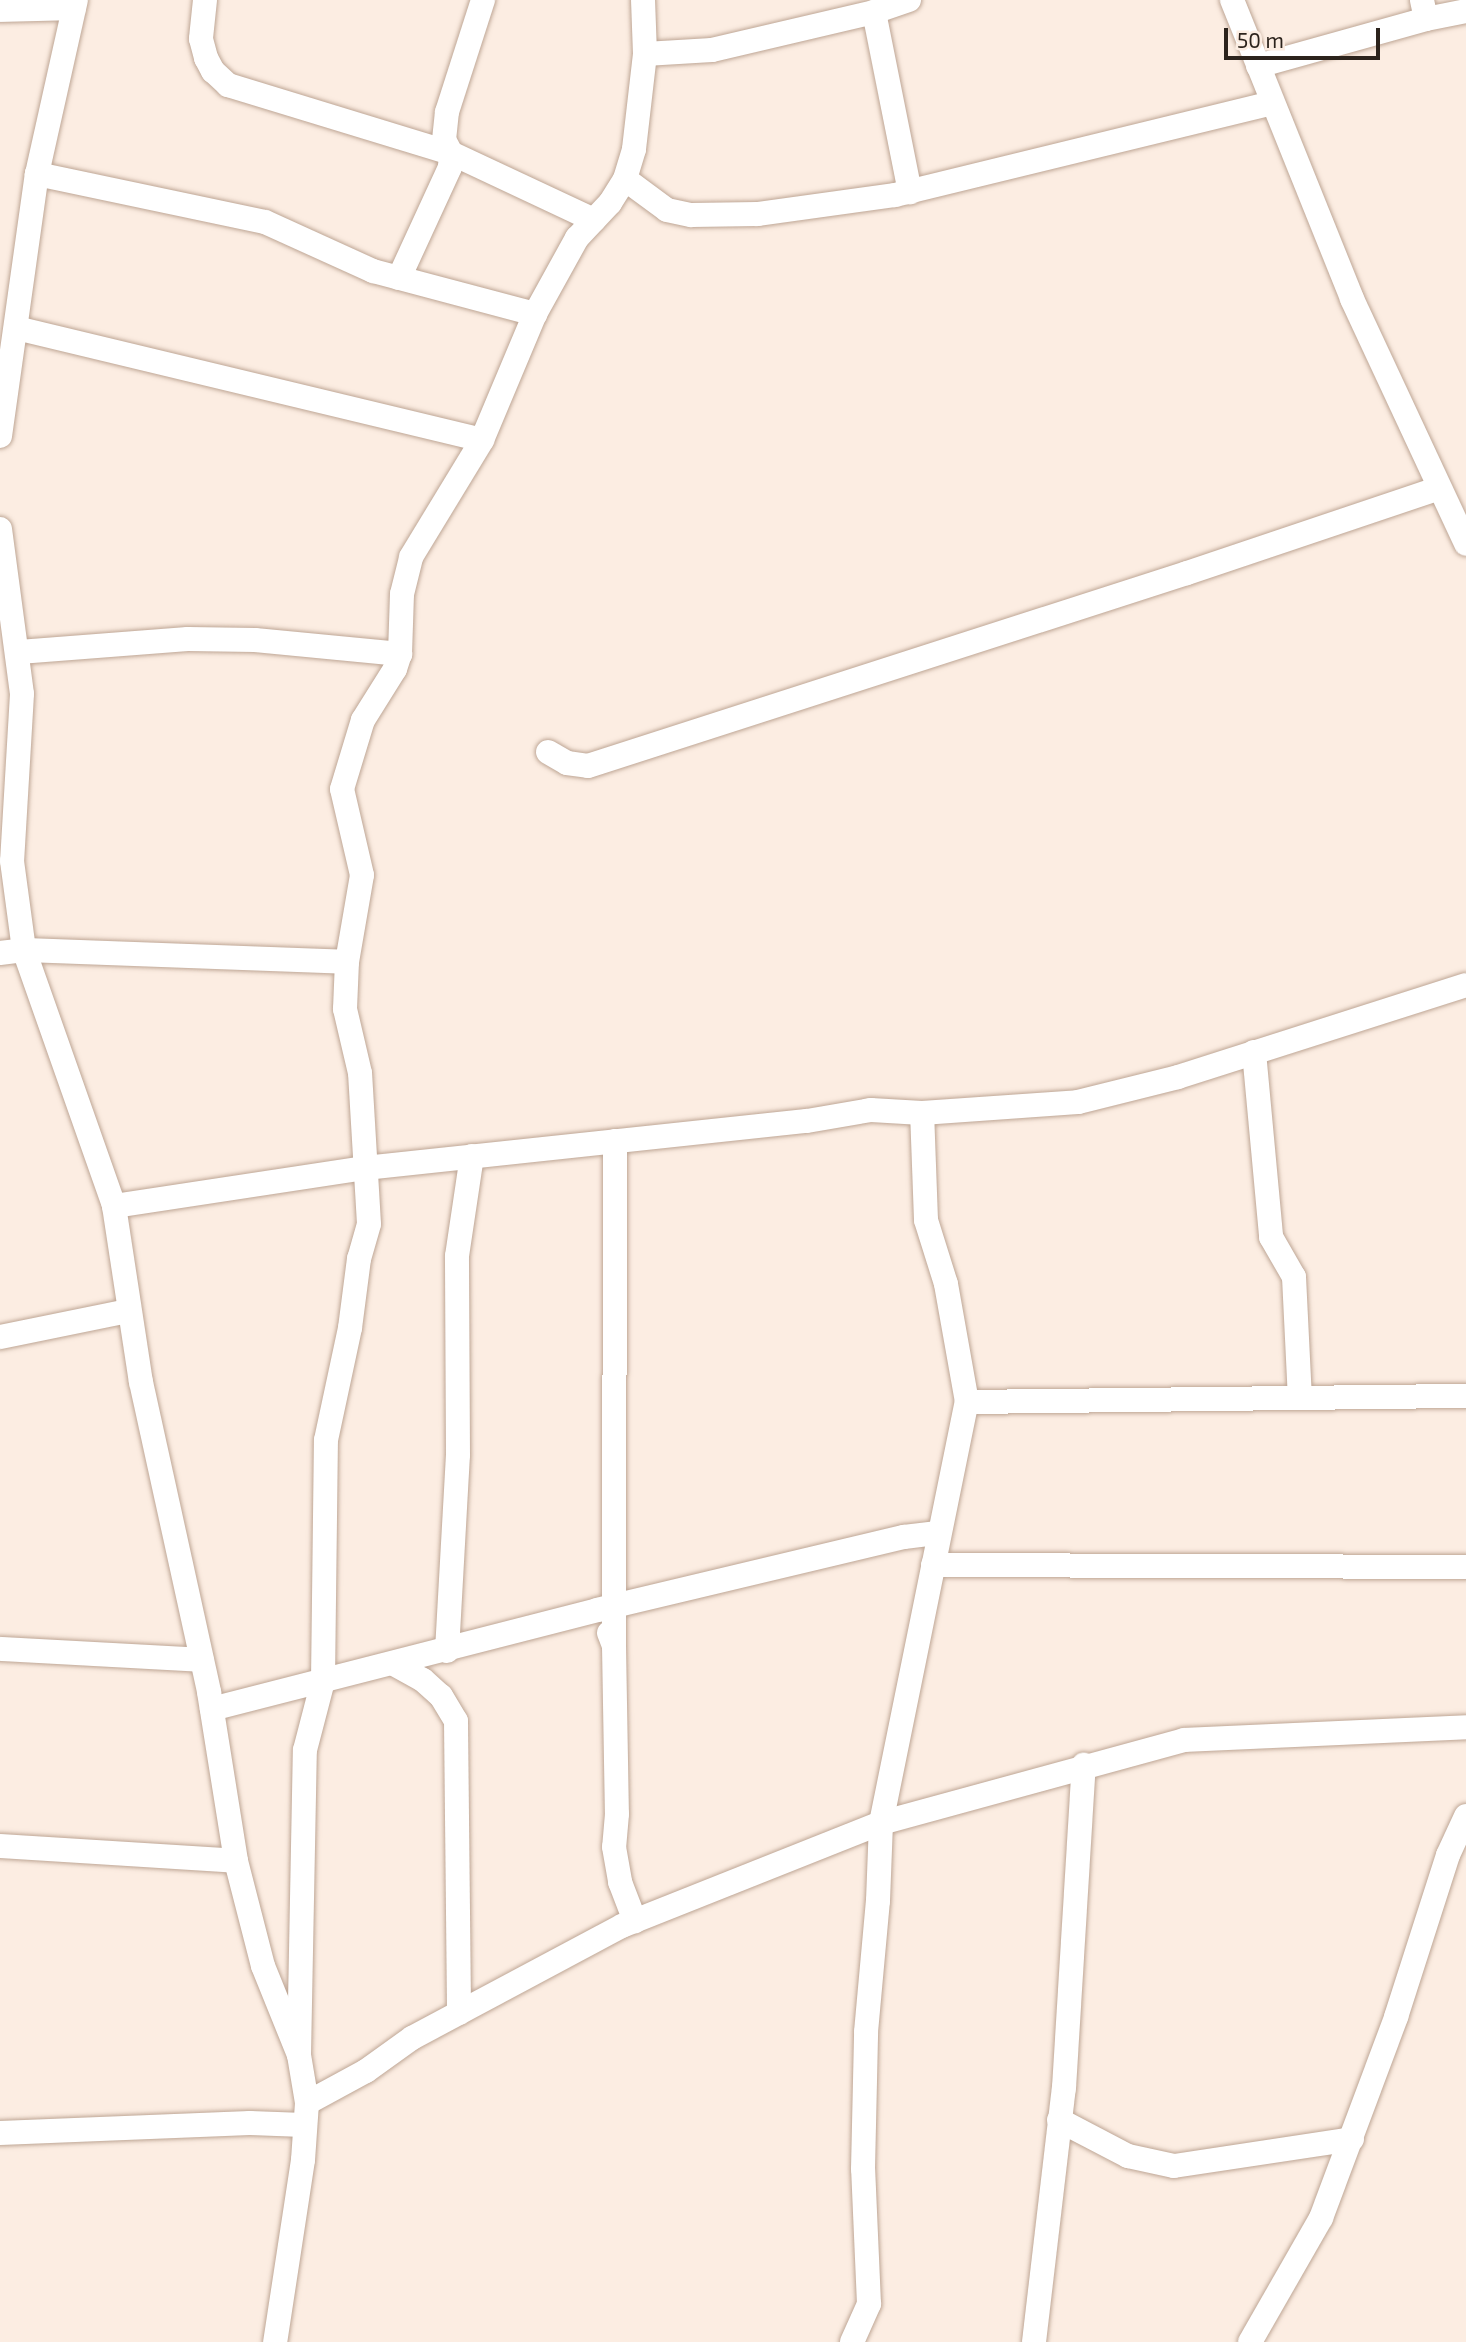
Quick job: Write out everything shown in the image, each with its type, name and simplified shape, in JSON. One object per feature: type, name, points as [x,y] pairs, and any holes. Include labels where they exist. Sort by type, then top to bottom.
[{"type":"street","points":[[205,0],[201,39],[206,58],[213,71],[228,85],[451,153],[594,220]]},
{"type":"street","points":[[399,278],[450,167],[451,153],[444,140],[447,112],[482,0]]},
{"type":"street","points":[[275,2342],[303,2160],[305,2114],[299,2055],[305,1750],[323,1681],[326,1440],[350,1328],[359,1259],[369,1224],[360,1073],[345,1009],[347,962],[362,875],[342,789],[363,720],[396,669],[400,654],[402,594],[411,557],[482,440],[535,314],[577,239],[610,203],[625,179],[634,149],[645,54],[643,0]]},
{"type":"street","points":[[645,54],[712,50],[874,12],[909,0]]},
{"type":"street","points":[[1232,0],[1352,299],[1466,544]]},
{"type":"street","points":[[0,10],[75,4],[37,174],[0,436]]},
{"type":"street","points":[[1258,66],[1424,9],[1466,11]]},
{"type":"street","points":[[874,12],[909,192]]},
{"type":"street","points":[[625,179],[667,210],[691,215],[758,214],[909,192],[1272,103]]},
{"type":"street","points":[[37,174],[265,222],[373,271],[535,314]]},
{"type":"street","points":[[16,328],[482,440]]},
{"type":"street","points":[[548,752],[567,763],[588,766],[1301,536],[1439,488]]},
{"type":"street","points":[[0,529],[19,652],[22,694],[6,859],[12,951],[114,1206],[128,1311],[212,1709],[236,1861],[263,1966],[299,2055]]},
{"type":"street","points":[[19,652],[188,639],[255,640],[400,654]]},
{"type":"street","points":[[12,951],[347,962]]},
{"type":"street","points":[[114,1206],[365,1168],[807,1121],[871,1110],[922,1113],[1078,1102],[1178,1077],[1466,985]]},
{"type":"street","points":[[1254,1052],[1272,1237],[1294,1277],[1300,1398]]},
{"type":"street","points":[[852,2342],[869,2304],[863,2169],[866,2045],[878,1901],[881,1823],[938,1533],[945,1516],[967,1402],[946,1284],[926,1220],[922,1113]]},
{"type":"street","points":[[615,1141],[607,1608],[614,1646],[617,1814],[614,1847],[620,1882],[635,1921]]},
{"type":"street","points":[[447,1651],[458,1455],[457,1256],[472,1156]]},
{"type":"street","points":[[0,1337],[128,1311]]},
{"type":"street","points":[[967,1402],[1466,1396]]},
{"type":"street","points":[[212,1709],[607,1608],[904,1537],[938,1533]]},
{"type":"street","points":[[933,1565],[1466,1567]]},
{"type":"street","points":[[0,1649],[202,1660]]},
{"type":"street","points":[[394,1664],[423,1680],[441,1696],[456,1721],[459,2013]]},
{"type":"street","points":[[0,2133],[250,2123],[305,2114],[412,2038],[635,1921],[881,1823],[1084,1765],[1184,1740],[1466,1727]]},
{"type":"street","points":[[1034,2342],[1059,2120],[1084,1765]]},
{"type":"street","points":[[1250,2342],[1321,2218],[1396,2017],[1448,1855],[1466,1816]]},
{"type":"street","points":[[0,1846],[236,1861]]},
{"type":"street","points":[[1059,2120],[1128,2156],[1174,2166],[1352,2139]]}]
